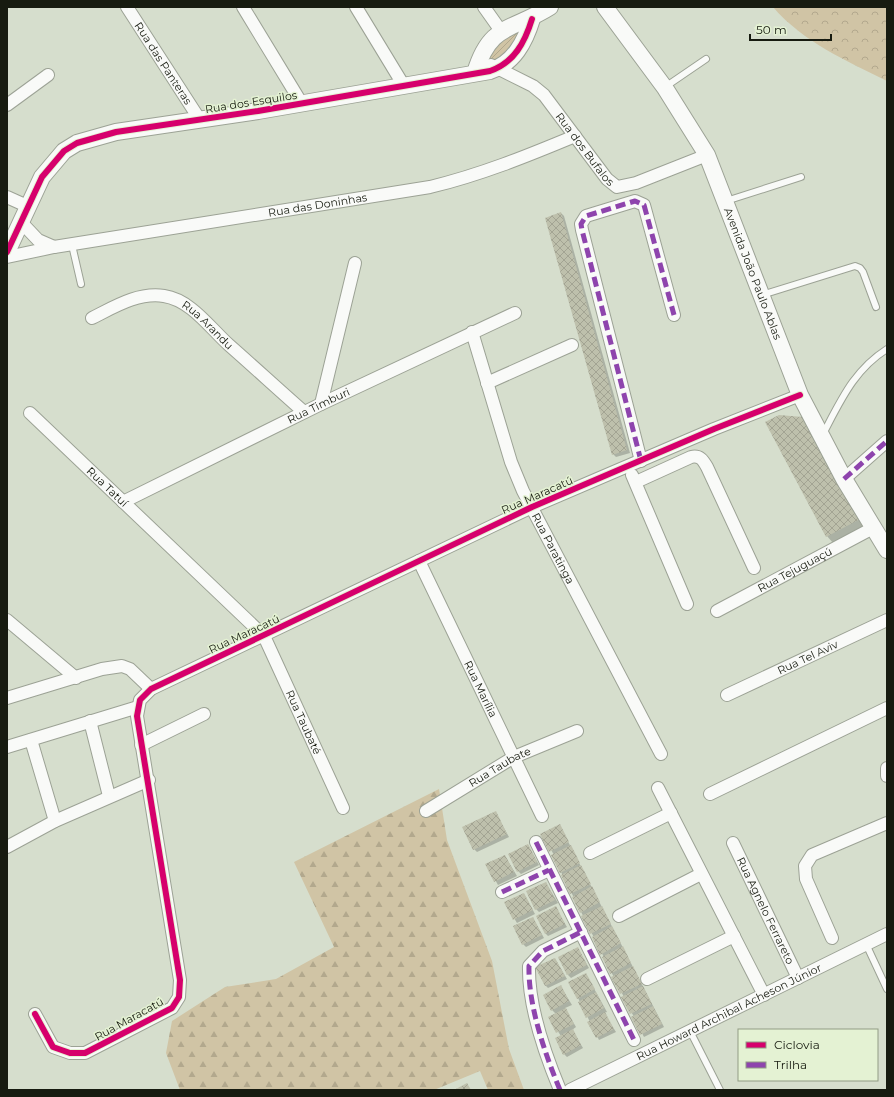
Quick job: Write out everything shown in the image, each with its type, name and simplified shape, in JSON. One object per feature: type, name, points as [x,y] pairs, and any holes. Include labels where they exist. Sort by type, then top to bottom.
[{"type":"street","name":"Rua das Panteras","points":[[127,7],[200,120]]},
{"type":"street","points":[[243,7],[302,104]]},
{"type":"street","points":[[356,7],[404,86]]},
{"type":"street","points":[[484,7],[501,31]]},
{"type":"street","points":[[477,66],[488,44],[501,31],[532,19],[550,7]]},
{"type":"street","name":"Avenida João Paulo Ablas","points":[[605,7],[665,88],[707,155],[800,395],[844,479],[873,528],[885,544]]},
{"type":"street","points":[[498,69],[512,58],[522,44],[532,19]]},
{"type":"street","name":"Rua dos Esquilos","points":[[7,252],[27,206],[42,177],[64,151],[78,143],[116,132],[302,104],[404,86],[477,66],[498,69]]},
{"type":"street","name":"Rua dos Bufalos","points":[[498,69],[533,86],[544,95],[607,179],[617,187],[636,183],[707,155]]},
{"type":"street","points":[[7,105],[48,75]]},
{"type":"street","name":"Rua das Doninhas","points":[[7,257],[54,247],[430,187],[462,179],[506,165],[574,136]]},
{"type":"street","points":[[7,197],[27,206]]},
{"type":"street","points":[[641,461],[582,230],[581,224],[586,216],[635,201],[644,205],[674,315]]},
{"type":"street","points":[[20,221],[38,240],[54,247]]},
{"type":"street","points":[[320,404],[355,263]]},
{"type":"street","name":"Rua Arandu","points":[[92,318],[127,301],[150,296],[164,296],[180,302],[202,318],[223,339],[304,412]]},
{"type":"street","name":"Rua Timburi","points":[[123,502],[320,404],[515,313]]},
{"type":"street","name":"Rua Paratinga","points":[[472,332],[512,462],[532,508],[661,754]]},
{"type":"street","points":[[487,383],[572,345]]},
{"type":"street","name":"Rua Maracatú","points":[[35,1014],[53,1047],[70,1053],[85,1053],[172,1008],[179,996],[180,980],[149,780],[141,745],[138,707],[140,700],[150,689],[532,508],[800,395]]},
{"type":"street","name":"Rua Tatuí","points":[[30,413],[186,560],[264,636]]},
{"type":"street","points":[[844,479],[887,441]]},
{"type":"street","points":[[636,482],[691,457],[697,456],[701,458],[754,568]]},
{"type":"street","points":[[629,466],[687,604]]},
{"type":"street","name":"Rua Tejuguaçú","points":[[716,611],[873,528]]},
{"type":"street","name":"Rua Marília","points":[[419,561],[542,816]]},
{"type":"street","points":[[7,620],[76,678]]},
{"type":"street","name":"Rua Tel Aviv","points":[[727,695],[887,620]]},
{"type":"street","name":"Rua Taubaté","points":[[264,636],[343,808]]},
{"type":"street","points":[[7,698],[122,666],[130,669],[150,689]]},
{"type":"street","points":[[7,747],[138,707]]},
{"type":"street","points":[[710,794],[887,708]]},
{"type":"street","points":[[141,745],[204,714]]},
{"type":"street","points":[[90,721],[109,796]]},
{"type":"street","name":"Rua Taubate","points":[[426,811],[514,757],[577,731]]},
{"type":"street","points":[[31,740],[55,821]]},
{"type":"street","points":[[887,768],[887,776]]},
{"type":"street","points":[[7,847],[55,821],[109,796],[149,780]]},
{"type":"street","points":[[658,788],[764,995]]},
{"type":"street","points":[[590,853],[671,813]]},
{"type":"street","points":[[832,938],[806,879],[805,866],[812,855],[887,823]]},
{"type":"street","points":[[536,842],[634,1040]]},
{"type":"street","name":"Rua Agnelo Ferrareto","points":[[733,843],[798,978]]},
{"type":"street","points":[[502,892],[549,870]]},
{"type":"street","points":[[619,916],[701,874]]},
{"type":"street","points":[[560,1090],[541,1041],[528,978],[529,966],[543,951],[581,932]]},
{"type":"street","name":"Rua Howard Archibal Acheson Júnior","points":[[570,1090],[887,934]]},
{"type":"street","points":[[647,979],[734,936]]},
{"type":"lane","points":[[665,88],[706,59]]},
{"type":"lane","points":[[726,201],[802,177]]},
{"type":"lane","points":[[72,245],[81,284]]},
{"type":"lane","points":[[762,295],[854,266],[860,268],[863,272],[876,307]]},
{"type":"lane","points":[[821,437],[852,381],[873,358],[887,348]]},
{"type":"lane","points":[[866,944],[887,988]]},
{"type":"lane","points":[[690,1031],[720,1090]]},
{"type":"green space","points":[[773,7],[887,7],[887,81],[826,50],[812,41],[798,31]]},
{"type":"green space","points":[[515,30],[520,34],[511,50],[494,61],[490,59],[489,49]]},
{"type":"green space","points":[[439,789],[447,840],[492,961],[509,1049],[524,1090],[488,1090],[480,1071],[434,1090],[180,1090],[166,1053],[172,1021],[225,987],[276,979],[334,947],[294,862]]},
{"type":"building","points":[[561,212],[627,450],[612,455],[545,218]]},
{"type":"building","points":[[779,415],[803,417],[864,517],[826,537],[765,422]]},
{"type":"building","points":[[496,811],[507,834],[473,850],[462,827]]},
{"type":"building","points":[[560,824],[569,842],[549,852],[540,834]]},
{"type":"building","points":[[528,844],[537,862],[517,872],[508,854]]},
{"type":"building","points":[[571,845],[580,863],[560,873],[551,855]]},
{"type":"building","points":[[505,855],[514,872],[494,882],[485,864]]},
{"type":"building","points":[[581,865],[591,884],[570,894],[561,875]]},
{"type":"building","points":[[546,882],[555,900],[535,910],[526,891]]},
{"type":"building","points":[[592,886],[600,902],[580,913],[572,897]]},
{"type":"building","points":[[524,893],[533,910],[513,920],[504,902]]},
{"type":"building","points":[[556,906],[565,924],[545,934],[536,916]]},
{"type":"building","points":[[602,906],[611,924],[590,934],[581,916]]},
{"type":"building","points":[[533,917],[542,935],[522,945],[513,926]]},
{"type":"building","points":[[612,926],[621,943],[600,955],[592,937]]},
{"type":"building","points":[[623,946],[631,963],[610,974],[602,957]]},
{"type":"building","points":[[578,947],[587,965],[567,975],[558,957]]},
{"type":"building","points":[[555,958],[565,976],[545,986],[535,967]]},
{"type":"building","points":[[633,966],[642,984],[620,994],[611,977]]},
{"type":"building","points":[[586,973],[595,989],[577,999],[568,982]]},
{"type":"building","points":[[561,985],[569,1001],[551,1011],[543,995]]},
{"type":"building","points":[[643,986],[652,1004],[630,1014],[621,997]]},
{"type":"building","points":[[596,992],[604,1008],[586,1018],[578,1002]]},
{"type":"building","points":[[653,1006],[662,1024],[640,1035],[631,1017]]},
{"type":"building","points":[[566,1008],[574,1024],[556,1033],[548,1017]]},
{"type":"building","points":[[605,1012],[614,1029],[596,1038],[587,1022]]},
{"type":"building","points":[[573,1029],[581,1045],[563,1055],[555,1038]]},
{"type":"building","points":[[467,1083],[471,1090],[454,1090]]},
{"type":"marked path","points":[[641,461],[582,230],[581,224],[586,216],[635,201],[644,205],[674,315]]},
{"type":"marked path","points":[[844,479],[887,441]]},
{"type":"marked path","points":[[536,842],[634,1040]]},
{"type":"marked path","points":[[502,892],[549,870]]},
{"type":"marked path","points":[[560,1090],[538,1029],[531,997],[529,966],[543,951],[581,932]]},
{"type":"cycle path","points":[[7,252],[42,177],[64,151],[77,143],[116,132],[258,111],[490,71],[506,63],[517,51],[526,36],[532,19]]},
{"type":"cycle path","points":[[35,1014],[53,1047],[70,1053],[85,1053],[172,1008],[179,997],[180,980],[137,716],[140,700],[151,689],[532,507],[714,429],[800,395]]}]
